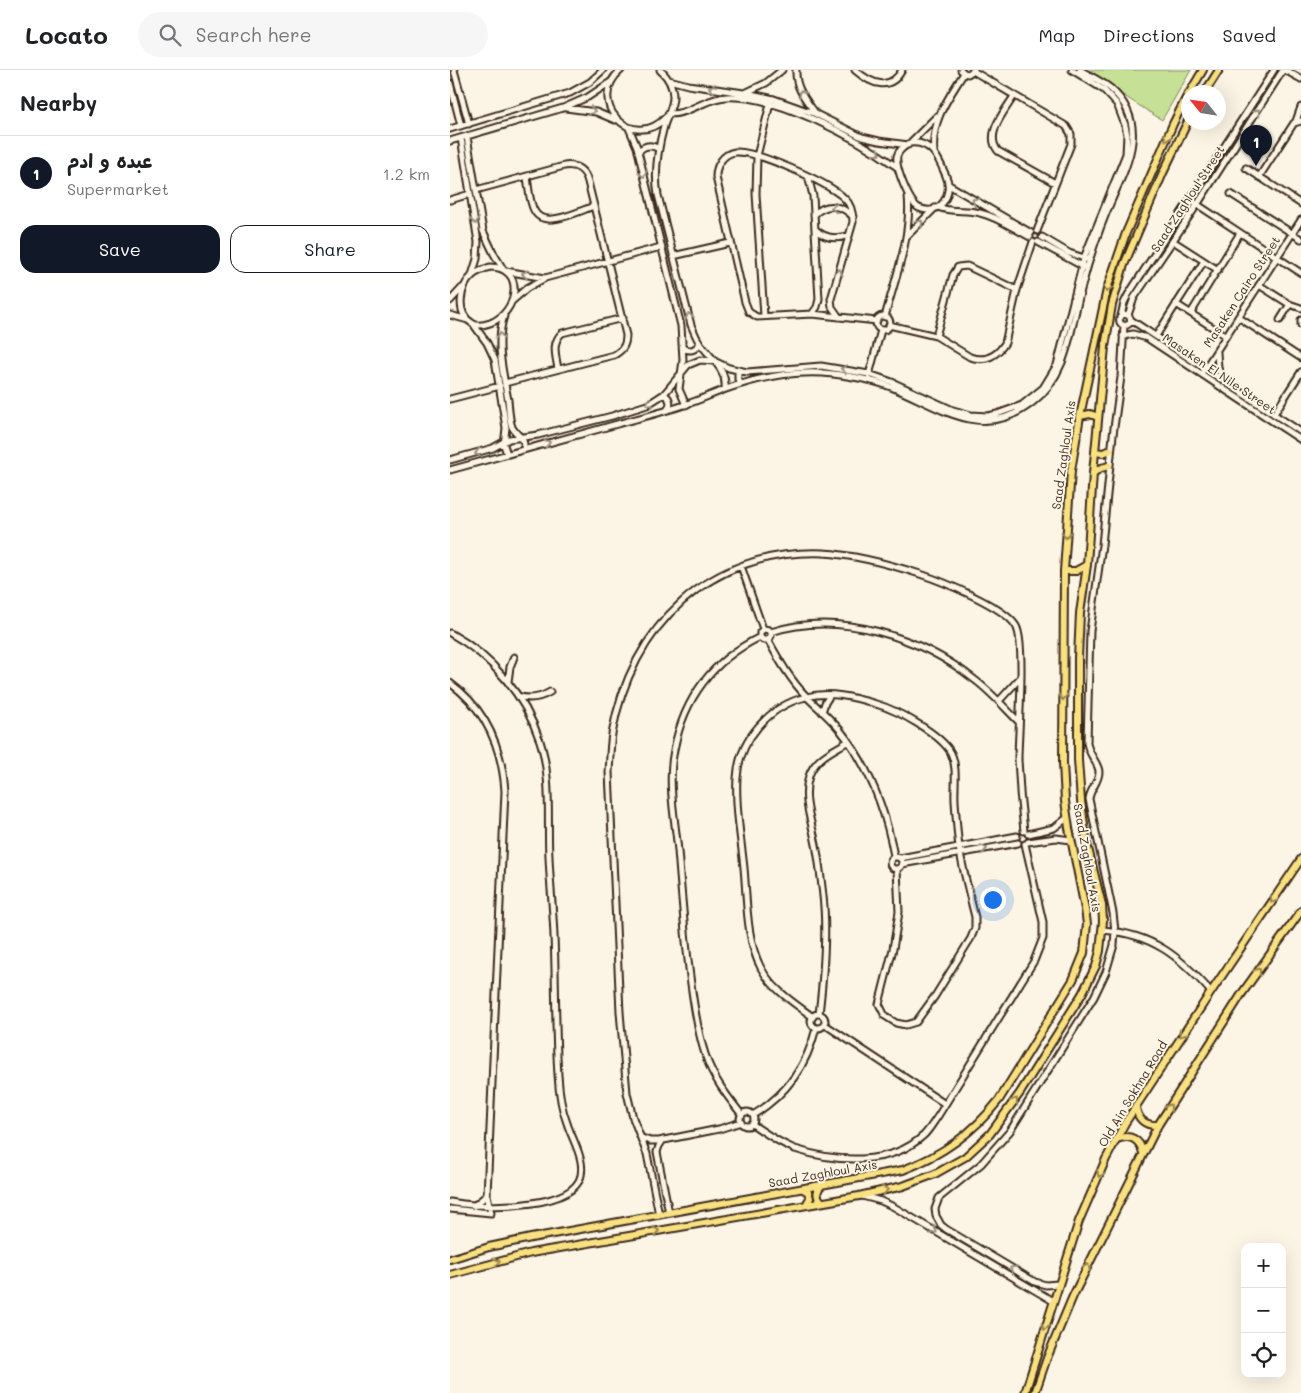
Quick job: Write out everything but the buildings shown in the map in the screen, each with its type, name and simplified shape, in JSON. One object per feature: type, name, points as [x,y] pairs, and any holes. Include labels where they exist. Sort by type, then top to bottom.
[{"type":"main road","name":"Saad Zaghloul Axis","points":[[1194,85],[1203,70]]},
{"type":"main road","points":[[1209,85],[1219,70]]},
{"type":"main road","name":"Saad Zaghloul Axis","points":[[450,1259],[489,1247],[531,1238],[903,1170],[935,1156],[964,1138],[999,1100],[1073,980],[1084,954],[1086,917],[1067,818],[1063,763],[1064,571],[1068,499],[1080,416],[1101,312],[1115,264],[1181,108]]},
{"type":"main road","name":"Saad Zaghloul Axis","points":[[450,1275],[531,1254],[859,1196],[903,1186],[935,1174],[965,1157],[990,1134],[1020,1093],[1090,980],[1100,951],[1103,930],[1102,905],[1083,821],[1079,774],[1079,635],[1087,565],[1098,417],[1108,322],[1116,288],[1150,203],[1184,130]]},
{"type":"main road","points":[[1080,416],[1090,414],[1098,417]]},
{"type":"main road","points":[[1095,452],[1103,453],[1111,450]]},
{"type":"main road","points":[[1093,473],[1100,468],[1109,466]]},
{"type":"main road","points":[[1064,571],[1076,571],[1087,565]]},
{"type":"main road","name":"Old Ain Sokhna Road","points":[[1024,1393],[1079,1221],[1117,1139],[1136,1106],[1210,992],[1301,859]]},
{"type":"main road","points":[[1035,1393],[1054,1340],[1073,1296],[1158,1125],[1243,992],[1301,911]]},
{"type":"main road","points":[[1136,1106],[1136,1112],[1142,1121],[1147,1124],[1158,1125]]},
{"type":"main road","points":[[1117,1139],[1122,1137],[1134,1138],[1142,1147],[1143,1153]]},
{"type":"main road","points":[[821,1202],[817,1193],[822,1185]]},
{"type":"main road","points":[[803,1189],[808,1192],[810,1198],[806,1205]]},
{"type":"street","points":[[454,70],[470,124]]},
{"type":"street","points":[[450,129],[570,92],[590,82],[604,70]]},
{"type":"street","points":[[450,141],[563,108],[588,97],[612,81],[621,70]]},
{"type":"street","points":[[746,93],[766,83],[782,70]]},
{"type":"street","points":[[796,70],[801,93],[816,114]]},
{"type":"street","points":[[855,70],[875,82],[886,84],[896,80],[902,70]]},
{"type":"street","points":[[934,152],[934,133],[940,114],[962,72],[970,74],[974,70],[1066,126],[1070,130],[1071,144],[1033,234]]},
{"type":"street","points":[[450,460],[493,448],[505,440],[522,438],[641,407],[653,402],[664,394],[688,366],[695,361],[704,360],[714,361],[738,371],[760,372],[821,366],[869,374],[954,410],[971,415],[988,416],[1022,405],[1043,388],[1057,366],[1084,268],[1107,198],[1123,162],[1127,147],[1127,135],[1123,116],[1113,99],[1098,86],[1072,70]]},
{"type":"street","points":[[1080,70],[1105,85],[1119,99],[1129,116],[1132,134],[1132,149],[1127,165],[1087,259]]},
{"type":"street","name":"Saad Zaghloul Street","points":[[1121,316],[1126,299],[1137,280],[1274,70]]},
{"type":"street","points":[[1284,70],[1301,79]]},
{"type":"street","name":"Saad Zaghloul Street","points":[[1129,317],[1132,302],[1143,284],[1197,205],[1284,70]]},
{"type":"street","points":[[661,71],[669,80],[673,98],[659,149],[656,170],[657,189],[690,320],[700,343],[724,374],[725,389]]},
{"type":"street","points":[[669,80],[774,99],[816,114],[868,139],[926,145],[934,152],[949,185],[947,198],[906,238]]},
{"type":"street","points":[[612,81],[608,95],[608,105],[618,122]]},
{"type":"street","points":[[450,83],[461,126]]},
{"type":"street","points":[[1014,96],[993,135],[994,146],[998,151],[1055,183]]},
{"type":"street","points":[[563,108],[596,112],[629,128],[640,129],[651,128],[660,123],[668,114],[682,113],[706,101],[723,97],[739,97],[770,104],[820,122],[861,143],[898,166]]},
{"type":"street","points":[[764,316],[756,194],[757,156],[770,104]]},
{"type":"street","points":[[1259,176],[1298,121],[1301,107]]},
{"type":"street","points":[[889,325],[936,336],[976,359],[989,358],[1002,349],[1005,343],[1017,290],[1040,233],[1033,234],[982,213],[936,208],[925,209],[919,207],[911,200],[898,166],[897,154],[940,114]]},
{"type":"street","points":[[629,128],[638,152],[681,326],[683,348],[679,389],[686,405]]},
{"type":"street","points":[[464,137],[483,231],[490,247],[513,281],[512,301],[504,316],[500,337],[506,428],[504,447],[507,454]]},
{"type":"street","points":[[450,301],[472,276],[476,265],[478,248],[464,137]]},
{"type":"street","points":[[638,152],[644,147],[649,146],[659,149]]},
{"type":"street","points":[[839,317],[832,307],[831,299],[853,218],[850,205],[842,195],[808,176],[757,156],[741,153],[729,154],[717,167],[717,183],[747,308],[752,315],[812,314],[839,317],[877,321],[879,318],[885,317]]},
{"type":"street","points":[[450,399],[614,354],[623,349],[626,340],[623,318],[587,176],[584,172],[575,166],[564,166],[527,178],[476,190]]},
{"type":"street","points":[[1246,168],[1301,204]]},
{"type":"street","points":[[808,176],[813,196],[819,299],[812,314]]},
{"type":"street","points":[[527,178],[532,207],[541,219],[551,220],[594,206]]},
{"type":"street","points":[[949,185],[1033,234],[1038,241],[1084,268]]},
{"type":"street","points":[[885,317],[906,238],[909,216],[908,193]]},
{"type":"street","points":[[450,200],[470,194]]},
{"type":"street","points":[[1231,194],[1301,239]]},
{"type":"street","points":[[1190,200],[1301,273]]},
{"type":"street","points":[[814,215],[823,208],[834,206],[845,210],[853,218]]},
{"type":"street","name":"Masaken Cairo Street","points":[[1201,375],[1301,220]]},
{"type":"street","points":[[814,229],[823,236],[830,238],[841,238],[849,235]]},
{"type":"street","points":[[1191,313],[1240,233]]},
{"type":"street","points":[[1038,241],[1087,259]]},
{"type":"street","points":[[1173,241],[1218,270]]},
{"type":"street","points":[[674,256],[730,243]]},
{"type":"street","points":[[512,301],[527,288],[545,278],[661,248]]},
{"type":"street","points":[[1156,336],[1204,261]]},
{"type":"street","points":[[936,336],[954,272],[958,267],[968,266],[1017,290]]},
{"type":"street","points":[[472,276],[490,267],[545,278]]},
{"type":"street","points":[[450,470],[686,405],[725,389],[773,376],[811,373],[833,374],[868,380],[890,387],[954,416],[972,420],[998,419],[1024,409],[1046,390],[1061,367],[1067,349],[1084,268]]},
{"type":"street","points":[[1137,280],[1143,284]]},
{"type":"street","points":[[1259,285],[1290,304],[1301,308]]},
{"type":"street","points":[[464,286],[461,299],[468,320]]},
{"type":"street","points":[[1176,304],[1226,336]]},
{"type":"street","points":[[1280,320],[1290,304]]},
{"type":"street","points":[[450,315],[468,320],[484,337],[493,354],[512,426],[522,438],[524,449]]},
{"type":"street","points":[[473,324],[488,324],[504,316]]},
{"type":"street","points":[[1058,1284],[1046,1285],[1035,1282],[943,1227],[937,1220],[936,1209],[937,1202],[944,1193],[970,1174],[991,1154],[1021,1116],[1097,991],[1111,959],[1115,931],[1112,905],[1089,799],[1090,791],[1098,777],[1099,769],[1090,754],[1087,742],[1090,631],[1101,554],[1109,466],[1121,377],[1124,325],[1120,321],[1121,316],[1129,317],[1128,324],[1124,325]]},
{"type":"street","points":[[885,317],[888,319],[889,325]]},
{"type":"street","name":"Masaken El Nile Street","points":[[1129,317],[1301,432]]},
{"type":"street","points":[[1238,317],[1301,358]]},
{"type":"street","points":[[558,368],[555,344],[556,339],[562,333],[623,318]]},
{"type":"street","points":[[1301,320],[1301,325]]},
{"type":"street","points":[[877,321],[877,326],[881,330]]},
{"type":"street","points":[[881,330],[889,325]]},
{"type":"street","points":[[868,380],[881,330]]},
{"type":"street","name":"Masaken El Nile Street","points":[[1123,336],[1133,334],[1144,336],[1301,440]]},
{"type":"street","points":[[683,348],[692,350],[700,343]]},
{"type":"street","points":[[1218,348],[1217,363],[1225,382]]},
{"type":"street","points":[[738,371],[738,379],[741,384]]},
{"type":"street","points":[[1274,414],[1301,372]]},
{"type":"street","points":[[664,394],[670,400],[667,410]]},
{"type":"street","points":[[659,1214],[647,1154],[633,1118],[628,1093],[620,1012],[609,772],[612,734],[629,678],[642,650],[678,604],[712,580],[741,566],[782,556],[824,554],[898,567],[934,579],[969,594],[1010,619],[1017,627],[1019,634],[1020,678],[1019,778],[1026,833],[1030,839],[1027,843],[1043,922],[1041,946],[1034,961],[927,1132],[914,1142],[896,1152],[870,1158],[833,1158],[794,1148],[771,1137],[752,1124]]},
{"type":"street","points":[[741,566],[763,629],[760,637],[730,655],[719,664],[701,685],[687,709],[674,750],[672,766],[685,942],[697,1023],[712,1072],[742,1115],[741,1122]]},
{"type":"street","points":[[763,629],[768,629],[771,632],[806,625],[832,625],[857,628],[891,636],[953,664],[977,681],[1019,722]]},
{"type":"street","points":[[768,640],[771,638],[771,632]]},
{"type":"street","points":[[450,633],[481,654],[508,683],[518,696],[535,728],[540,743],[547,774],[559,1088],[567,1123],[582,1168],[579,1180],[571,1190],[543,1201],[490,1207],[450,1202]]},
{"type":"street","points":[[760,637],[768,640],[793,680],[806,696],[822,712],[847,742],[863,766],[879,799],[899,859],[897,869],[900,898],[898,919],[880,1004],[882,1013],[901,1025],[911,1024],[919,1018],[939,990],[973,933],[975,916],[959,846],[954,761],[946,745],[921,726],[891,710],[851,697],[830,695],[806,696],[779,708],[759,726],[745,748],[739,763],[737,778],[751,933],[757,958],[770,981],[787,998],[824,1019],[824,1024],[945,1104]]},
{"type":"street","points":[[508,683],[510,667],[514,657]]},
{"type":"street","points":[[999,701],[1020,678]]},
{"type":"street","points":[[450,683],[468,698],[486,721],[497,748],[504,776],[505,805],[487,1195],[491,1213],[450,1209]]},
{"type":"street","points":[[518,696],[531,698],[550,692]]},
{"type":"street","points":[[822,712],[830,695]]},
{"type":"street","points":[[816,1028],[811,1023],[816,1016],[823,960],[823,899],[806,791],[809,776],[823,755],[847,742]]},
{"type":"street","points":[[899,859],[1017,836],[1018,833],[1054,828],[1067,818]]},
{"type":"street","points":[[1017,836],[1018,843]]},
{"type":"street","points":[[897,869],[892,868],[890,864],[891,858],[899,859],[960,853],[1056,838],[1071,840]]},
{"type":"street","points":[[1103,930],[1145,938],[1176,956],[1188,966],[1210,992]]},
{"type":"street","points":[[816,1028],[820,1028],[824,1024]]},
{"type":"street","points":[[753,1115],[773,1101],[794,1079],[809,1051],[816,1028]]},
{"type":"street","points":[[742,1115],[746,1112],[753,1115]]},
{"type":"street","points":[[752,1124],[754,1120],[753,1115]]},
{"type":"street","points":[[641,1138],[650,1141],[664,1140],[719,1129],[741,1122]]},
{"type":"street","points":[[741,1122],[746,1126],[752,1124]]},
{"type":"street","points":[[664,1140],[657,1152],[669,1213]]},
{"type":"street","points":[[647,1154],[657,1152]]},
{"type":"street","points":[[474,1206],[487,1195]]},
{"type":"street","points":[[859,1196],[881,1201],[894,1207],[1053,1301]]},
{"type":"green space","points":[[1083,70],[1191,70],[1162,120]]},
{"type":"place","name":"عبده و ادم","points":[[1256,166]]}]
